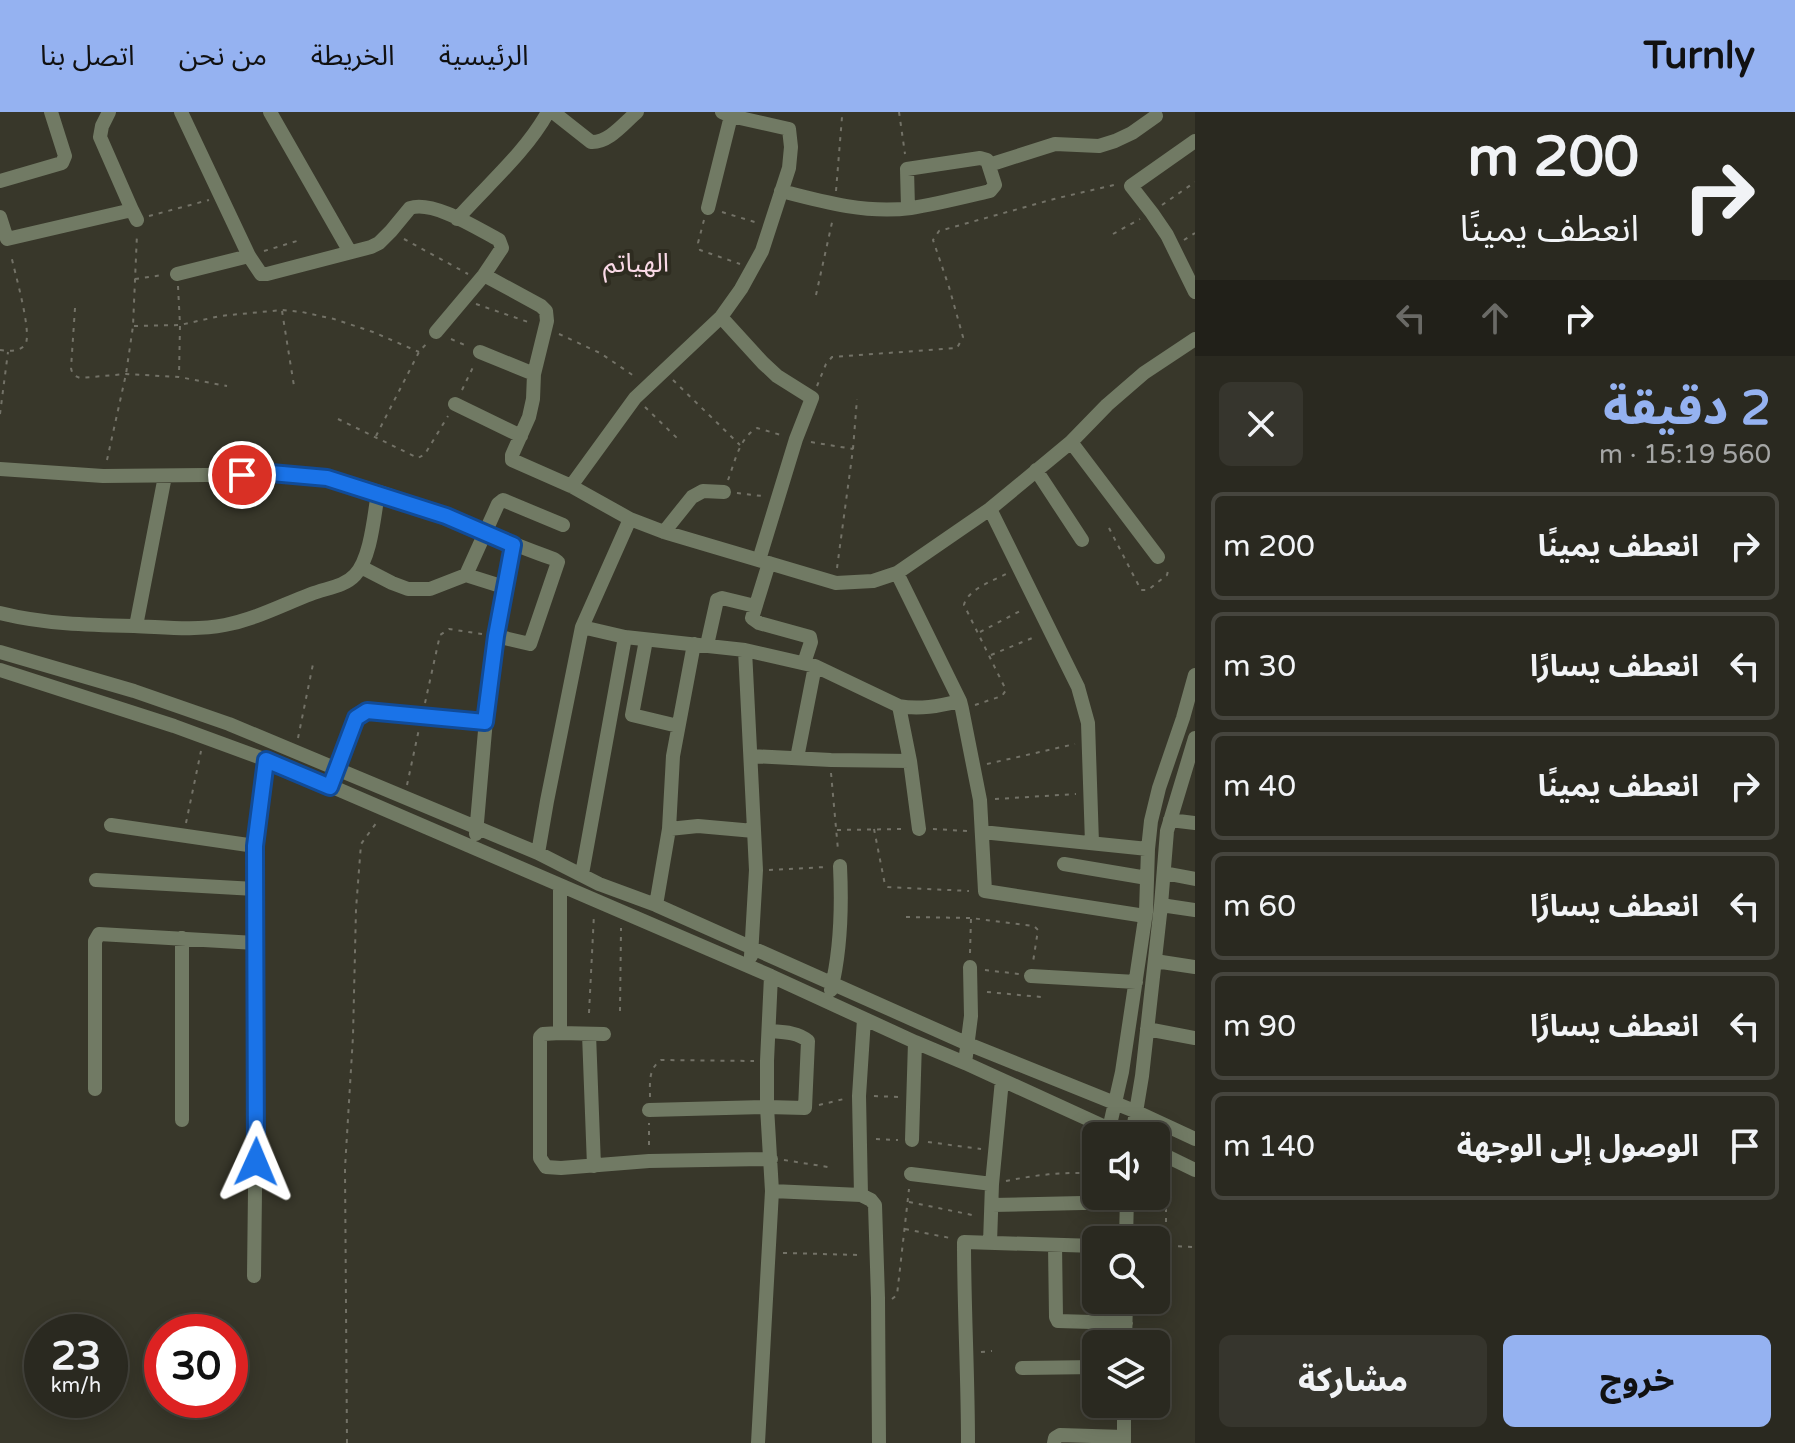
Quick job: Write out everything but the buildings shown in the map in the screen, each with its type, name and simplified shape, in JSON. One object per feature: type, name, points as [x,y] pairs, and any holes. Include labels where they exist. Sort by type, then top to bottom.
[{"type":"street","points":[[0,181],[62,163],[65,156],[51,112]]},
{"type":"street","points":[[0,217],[7,239],[135,215],[100,137],[109,112]]},
{"type":"street","points":[[181,112],[258,272],[263,274],[371,247],[379,243],[410,208],[416,206],[426,206],[457,219],[501,242],[502,248],[482,277],[436,332]]},
{"type":"street","points":[[270,112],[350,252]]},
{"type":"street","points":[[457,219],[514,160],[551,112],[591,142],[597,143],[637,112]]},
{"type":"street","points":[[571,486],[635,398],[721,317],[754,269],[771,226],[791,157],[789,129],[726,114],[708,208]]},
{"type":"street","points":[[989,165],[1055,144],[1099,146],[1124,137],[1156,116]]},
{"type":"street","points":[[1195,141],[1131,186],[1167,235],[1195,292]]},
{"type":"street","points":[[781,191],[835,205],[908,208],[990,191],[995,185],[987,160],[983,157],[907,169],[908,208]]},
{"type":"street","points":[[177,274],[249,256]]},
{"type":"street","points":[[482,277],[546,311],[529,417],[512,460],[571,486],[630,519],[664,532],[836,583],[873,581],[897,573],[990,509],[1071,442],[1144,373],[1195,339]]},
{"type":"street","points":[[721,317],[777,376],[812,398],[778,497],[752,618],[755,622],[810,637],[810,665],[797,758]]},
{"type":"street","points":[[480,352],[534,374]]},
{"type":"street","points":[[455,404],[521,436]]},
{"type":"street","points":[[1071,442],[1158,557]]},
{"type":"street","points":[[0,469],[103,476],[301,474],[378,493],[554,559],[558,564],[530,644],[496,636]]},
{"type":"street","points":[[1036,470],[1082,540]]},
{"type":"street","points":[[136,626],[165,476]]},
{"type":"street","points":[[664,532],[692,497],[703,491],[724,492]]},
{"type":"street","points":[[0,613],[80,626],[178,629],[208,628],[270,612],[340,585],[354,576],[361,567],[369,541],[378,493]]},
{"type":"street","points":[[466,575],[498,504],[503,500],[563,525]]},
{"type":"street","points":[[990,509],[1078,687],[1090,741],[1092,843]]},
{"type":"street","points":[[538,853],[582,627],[630,519]]},
{"type":"street","points":[[475,848],[485,722],[496,636],[513,545]]},
{"type":"street","points":[[361,567],[392,583],[419,591],[466,575],[504,587]]},
{"type":"street","points":[[897,573],[961,705],[980,800],[985,891],[1145,916]]},
{"type":"street","points":[[656,905],[669,829],[678,726],[700,645],[717,600],[722,598],[755,606]]},
{"type":"street","points":[[582,627],[646,640],[745,650],[810,665],[899,706],[961,705]]},
{"type":"street","points":[[582,874],[625,637]]},
{"type":"street","points":[[646,640],[632,715],[678,726]]},
{"type":"street","points":[[745,650],[756,870],[750,968]]},
{"type":"street","points":[[0,652],[179,706],[296,751],[538,853],[599,884],[656,905],[968,1044],[1137,1112],[1195,1139]]},
{"type":"street","points":[[0,670],[204,736],[266,760],[771,976],[1094,1122]]},
{"type":"street","points":[[1111,1122],[1145,916],[1151,821],[1195,675]]},
{"type":"street","points":[[899,706],[919,829]]},
{"type":"street","points":[[330,787],[356,718],[362,713],[485,722]]},
{"type":"street","points":[[1135,1122],[1167,831],[1195,738]]},
{"type":"street","points":[[751,756],[910,761]]},
{"type":"street","points":[[254,1276],[255,846],[266,760]]},
{"type":"street","points":[[1170,820],[1195,823]]},
{"type":"street","points":[[111,825],[255,846]]},
{"type":"street","points":[[669,829],[698,826],[754,831]]},
{"type":"street","points":[[982,832],[1148,849]]},
{"type":"street","points":[[1064,864],[1147,878]]},
{"type":"street","points":[[828,1002],[840,919],[840,866]]},
{"type":"street","points":[[1164,873],[1195,879]]},
{"type":"street","points":[[96,880],[255,889]]},
{"type":"street","points":[[560,886],[560,1033]]},
{"type":"street","points":[[1161,905],[1195,910]]},
{"type":"street","points":[[95,1089],[95,951],[99,934],[256,943]]},
{"type":"street","points":[[182,938],[182,1120]]},
{"type":"street","points":[[1155,961],[1195,967]]},
{"type":"street","points":[[965,1063],[972,991],[970,967]]},
{"type":"street","points":[[758,1443],[772,1191],[767,1107],[771,976]]},
{"type":"street","points":[[1031,976],[1136,982]]},
{"type":"street","points":[[861,1195],[859,1096],[864,1019]]},
{"type":"street","points":[[1147,1029],[1195,1038]]},
{"type":"street","points":[[649,1110],[805,1108],[808,1041],[797,1034],[769,1031]]},
{"type":"street","points":[[594,1166],[596,1034],[543,1034],[540,1037],[540,1158],[551,1169],[594,1166],[649,1161],[771,1159]]},
{"type":"street","points":[[912,1140],[915,1042]]},
{"type":"street","points":[[990,1243],[1002,1080]]},
{"type":"street","points":[[1170,1158],[1195,1170]]},
{"type":"street","points":[[911,1174],[992,1184]]},
{"type":"street","points":[[772,1191],[861,1195],[875,1205],[879,1443]]},
{"type":"street","points":[[992,1212],[1082,1203]]},
{"type":"street","points":[[968,1443],[964,1242],[1082,1246]]},
{"type":"street","points":[[1055,1245],[1058,1321],[1101,1314]]},
{"type":"street","points":[[1022,1368],[1082,1367]]},
{"type":"street","points":[[1054,1443],[1060,1435],[1124,1440],[1124,1418]]},
{"type":"path","points":[[899,112],[907,169]]},
{"type":"path","points":[[816,295],[832,227],[842,117]]},
{"type":"path","points":[[1113,234],[1152,213],[1195,182]]},
{"type":"path","points":[[812,398],[832,357],[957,348],[963,337],[933,240],[939,231],[1116,184],[1131,186]]},
{"type":"path","points":[[103,476],[126,374],[133,326],[135,215],[221,197]]},
{"type":"path","points":[[754,269],[700,250],[698,243],[708,208],[771,226]]},
{"type":"path","points":[[391,231],[482,277]]},
{"type":"path","points":[[0,350],[22,347],[28,339],[7,239]]},
{"type":"path","points":[[249,256],[297,241]]},
{"type":"path","points":[[135,279],[177,274],[179,377]]},
{"type":"path","points":[[464,300],[545,328],[600,353],[649,386]]},
{"type":"path","points":[[75,308],[72,374],[80,378],[126,374],[179,377],[227,386]]},
{"type":"path","points":[[133,326],[180,325],[220,316],[282,310],[334,319],[419,352],[376,436]]},
{"type":"path","points":[[282,310],[294,386]]},
{"type":"path","points":[[338,419],[415,458],[422,457],[455,404],[480,352],[436,332]]},
{"type":"path","points":[[0,414],[8,351]]},
{"type":"path","points":[[665,372],[740,446]]},
{"type":"path","points":[[635,398],[678,439]]},
{"type":"path","points":[[836,583],[857,399]]},
{"type":"path","points":[[778,497],[724,492],[740,446],[750,432],[757,428],[796,439],[853,449]]},
{"type":"path","points":[[1109,528],[1141,590],[1148,590],[1167,575],[1168,568],[1158,557]]},
{"type":"path","points":[[961,705],[1004,694],[1005,686],[964,605],[965,599],[1017,567]]},
{"type":"path","points":[[978,633],[1036,603]]},
{"type":"path","points":[[404,798],[440,635],[449,629],[496,636]]},
{"type":"path","points":[[990,656],[1049,631]]},
{"type":"path","points":[[296,751],[313,664]]},
{"type":"path","points":[[184,836],[204,736]]},
{"type":"path","points":[[974,767],[1090,741]]},
{"type":"path","points":[[756,870],[840,866],[831,760]]},
{"type":"path","points":[[980,800],[1089,793]]},
{"type":"path","points":[[347,1443],[345,1168],[356,909],[361,844],[385,811]]},
{"type":"path","points":[[836,830],[874,829],[885,885],[890,889],[985,891]]},
{"type":"path","points":[[589,1013],[594,901]]},
{"type":"path","points":[[620,1011],[621,911]]},
{"type":"path","points":[[906,917],[971,918],[1037,927],[1031,976],[970,967],[971,918]]},
{"type":"path","points":[[972,991],[1041,997]]},
{"type":"path","points":[[649,1161],[650,1074],[661,1060],[767,1061]]},
{"type":"path","points":[[805,1108],[859,1096],[912,1097]]},
{"type":"path","points":[[859,1139],[912,1140],[995,1150]]},
{"type":"path","points":[[771,1159],[828,1167]]},
{"type":"path","points":[[992,1184],[1037,1175],[1082,1173]]},
{"type":"path","points":[[878,1298],[892,1299],[897,1295],[907,1202],[992,1212]]},
{"type":"path","points":[[904,1228],[964,1242]]},
{"type":"path","points":[[1170,1246],[1195,1247]]},
{"type":"path","points":[[770,1253],[876,1255]]},
{"type":"district","name":"الهياتم","points":[[636,263]]},
{"type":"route","points":[[242,475],[301,474],[327,478],[446,516],[513,545],[496,636],[485,722],[362,713],[356,718],[330,787],[266,760],[255,846],[256,1162]]}]
